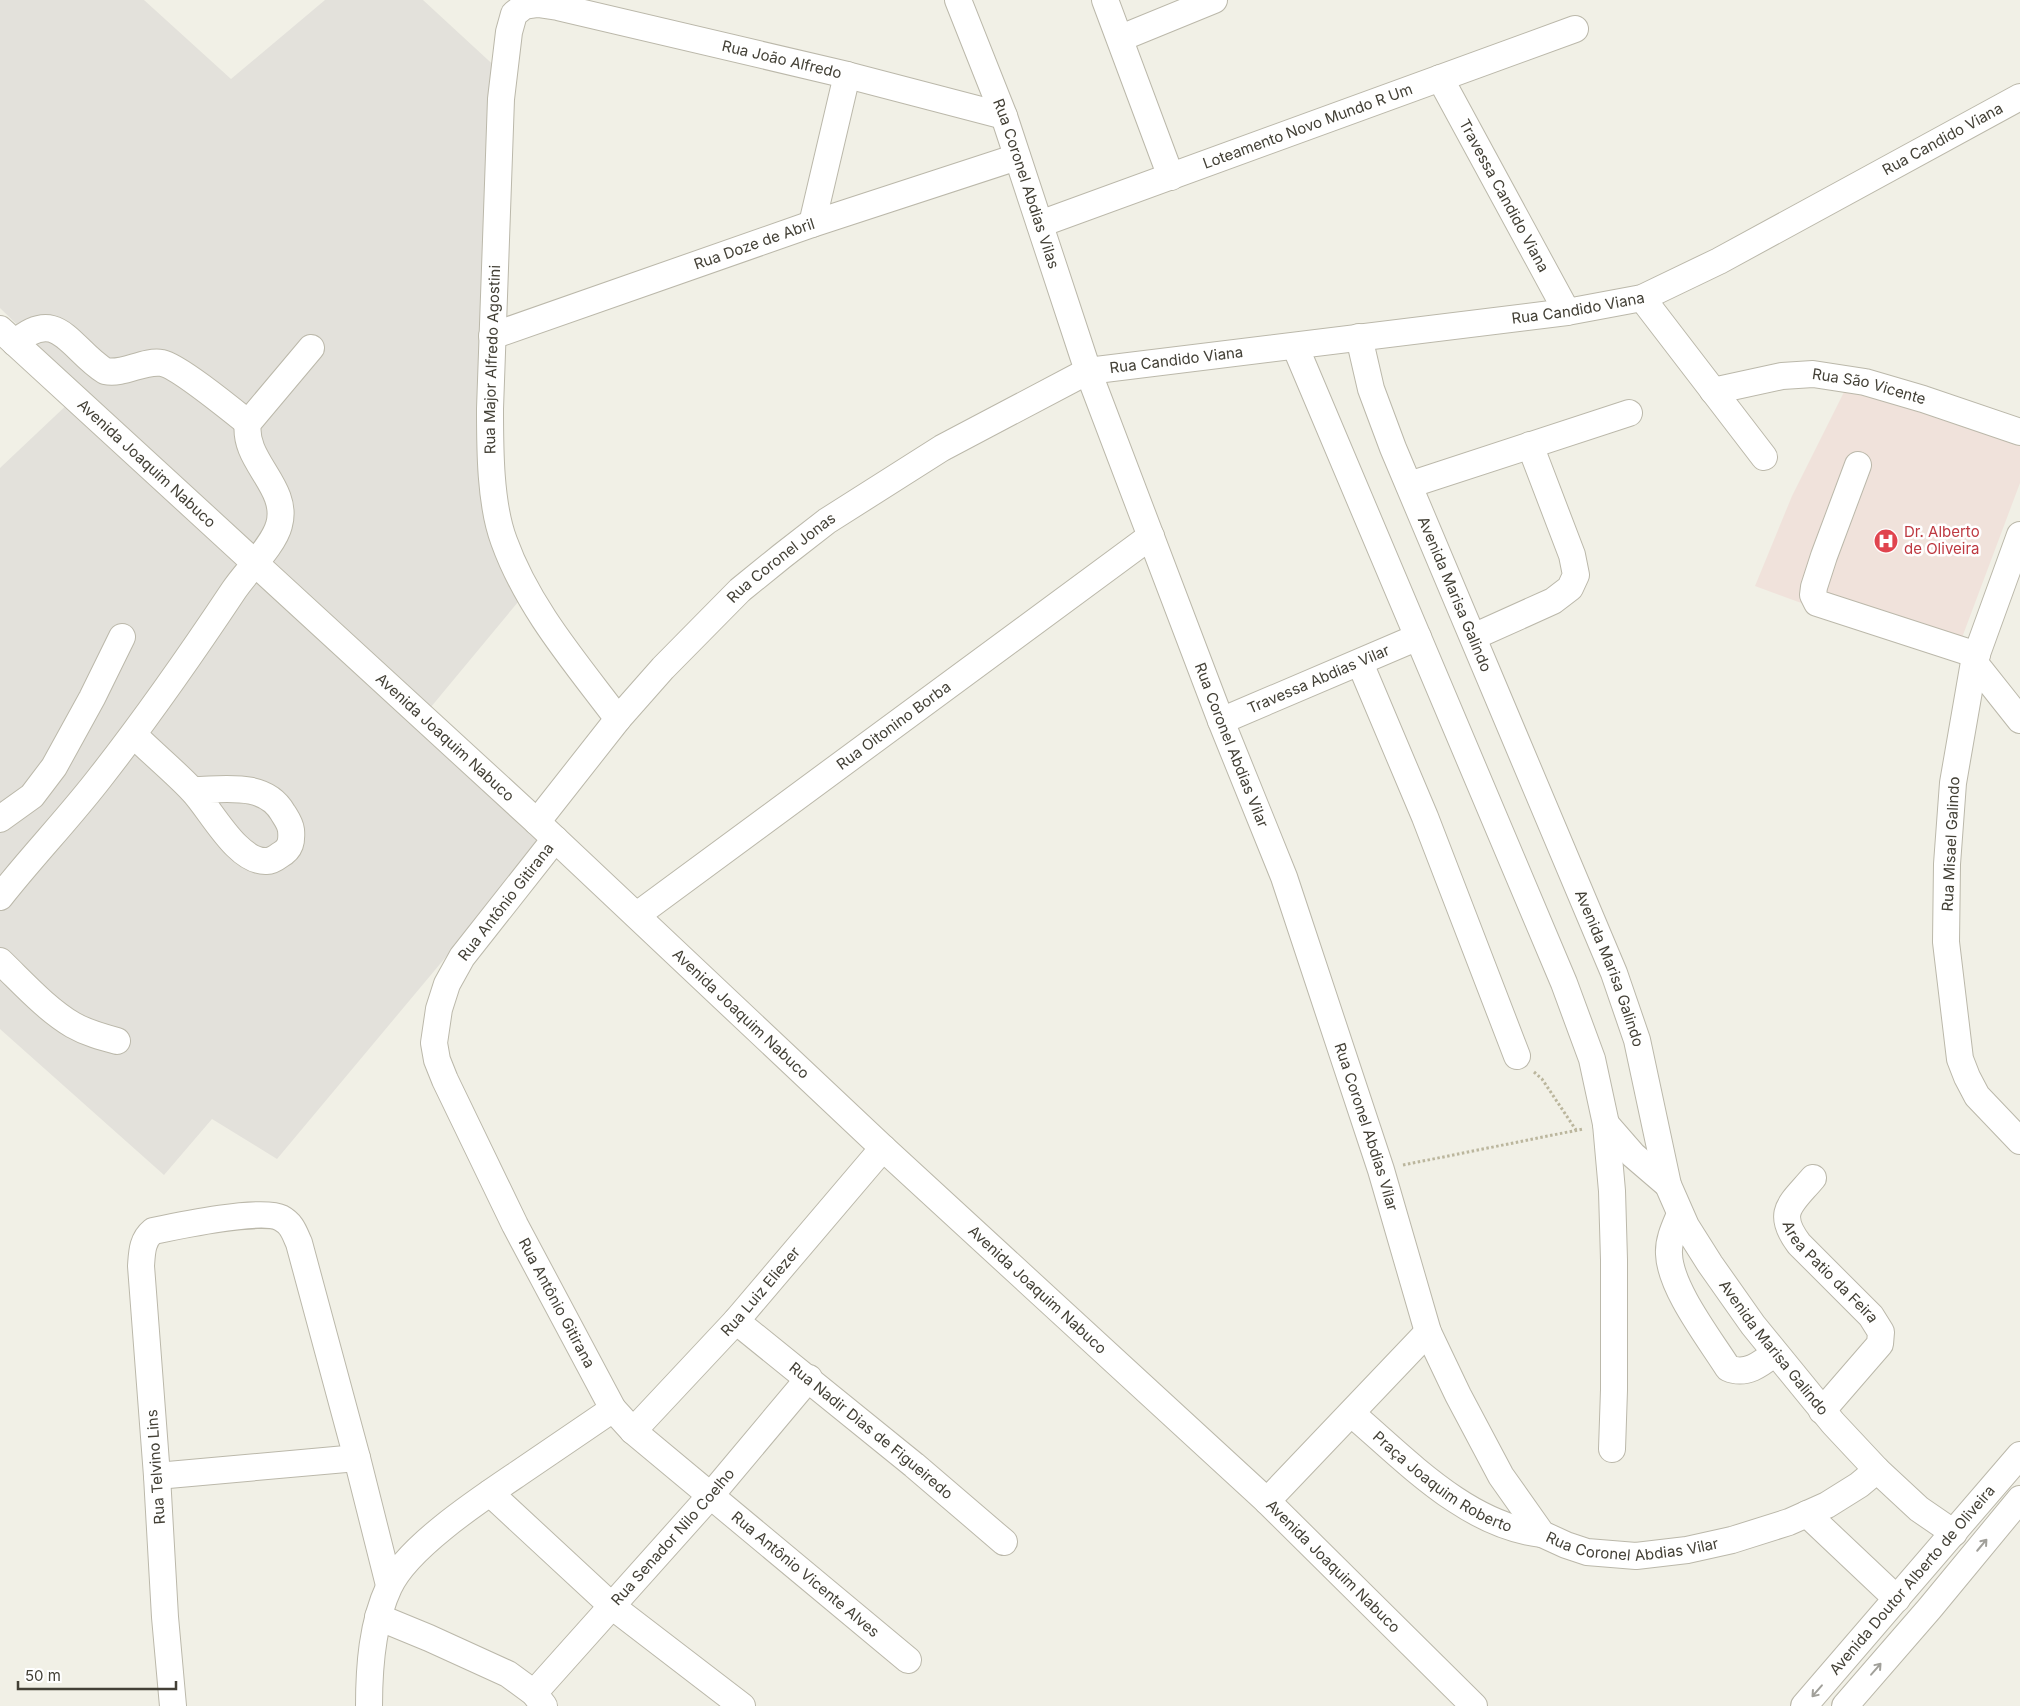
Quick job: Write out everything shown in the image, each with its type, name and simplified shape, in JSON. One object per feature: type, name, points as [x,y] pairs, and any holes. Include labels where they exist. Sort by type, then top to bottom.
[{"type":"street","name":"Rua Coronel Abdias Vilas","points":[[958,0],[1004,116],[1088,371]]},
{"type":"street","points":[[1105,0],[1170,177]]},
{"type":"street","points":[[1120,38],[1214,0]]},
{"type":"street","name":"Rua Major Alfredo Agostini","points":[[558,7],[538,4],[524,6],[514,14],[509,32],[501,99],[492,336],[490,458],[495,501],[503,540],[533,602],[556,638],[618,719]]},
{"type":"street","name":"Rua João Alfredo","points":[[558,7],[847,75],[1004,116]]},
{"type":"street","name":"Loteamento Novo Mundo R Um","points":[[1040,224],[1575,29]]},
{"type":"street","points":[[812,224],[847,75]]},
{"type":"street","name":"Travessa Candido Viana","points":[[1440,78],[1567,312]]},
{"type":"street","name":"Rua Candido Viana","points":[[1088,371],[1567,312],[1642,298],[1719,260],[2020,97]]},
{"type":"street","name":"Rua Doze de Abril","points":[[492,336],[812,224],[1017,157]]},
{"type":"street","points":[[1642,298],[1764,457]]},
{"type":"street","points":[[8,336],[43,327],[55,328],[105,371],[113,373],[144,365],[163,363],[214,397],[248,423]]},
{"type":"street","name":"Avenida Joaquim Nabuco","points":[[8,336],[546,830],[883,1148],[1267,1501],[1474,1706]]},
{"type":"street","name":"Avenida Marisa Galindo","points":[[1358,337],[1380,417],[1614,973],[1626,1006],[1644,1068],[1668,1185],[1680,1214],[1710,1264],[1753,1325],[1822,1410],[1877,1470],[1919,1509],[1954,1533]]},
{"type":"street","points":[[1295,346],[1574,1006],[1592,1059],[1606,1124],[1612,1191],[1614,1260],[1612,1449]]},
{"type":"street","points":[[0,897],[74,811],[134,736],[255,561],[272,540],[279,525],[281,510],[271,484],[248,443],[248,423],[311,348]]},
{"type":"street","name":"Rua Coronel Abdias Vilar","points":[[1088,371],[1220,721],[1284,877],[1381,1170],[1428,1332],[1458,1395],[1502,1476],[1542,1534],[1566,1546],[1587,1552],[1636,1556],[1687,1550],[1732,1540],[1789,1522],[1827,1506],[1859,1485],[1877,1470]]},
{"type":"street","name":"Rua Coronel Jonas","points":[[546,830],[618,719],[663,668],[740,590],[827,521],[942,448],[1088,371]]},
{"type":"street","name":"Rua São Vicente","points":[[1713,391],[1782,376],[1813,374],[1865,382],[1923,399],[2020,432]]},
{"type":"street","points":[[1409,485],[1629,413]]},
{"type":"street","points":[[1473,636],[1553,601],[1570,588],[1576,575],[1572,555],[1530,445]]},
{"type":"street","points":[[1858,465],[1814,587],[1813,595],[1817,603],[1975,658],[2020,720]]},
{"type":"street","name":"Rua Oitonino Borba","points":[[637,915],[1151,536]]},
{"type":"street","name":"Rua Misael Galindo","points":[[2020,536],[1975,658],[1953,784],[1947,864],[1946,942],[1960,1059],[1977,1096],[2020,1141]]},
{"type":"street","points":[[0,819],[32,796],[54,768],[122,637]]},
{"type":"street","name":"Travessa Abdias Vilar","points":[[1220,721],[1418,637]]},
{"type":"street","points":[[1360,663],[1424,817],[1517,1056]]},
{"type":"street","points":[[134,736],[193,790]]},
{"type":"street","name":"Rua Antônio Gitirana","points":[[546,830],[462,957],[444,992],[439,1009],[434,1042],[437,1060],[445,1080],[487,1170],[613,1409]]},
{"type":"street","points":[[0,961],[47,1005],[73,1025],[97,1036],[117,1041]]},
{"type":"street","points":[[1606,1124],[1632,1155],[1668,1185]]},
{"type":"street","name":"Rua Luiz Eliezer","points":[[633,1431],[736,1321],[883,1148]]},
{"type":"street","name":"Area Patio da Feira","points":[[1813,1178],[1788,1207],[1786,1220],[1791,1233],[1799,1244],[1871,1316],[1881,1332],[1880,1344],[1822,1410]]},
{"type":"street","points":[[1680,1214],[1671,1237],[1668,1253],[1674,1283],[1728,1368],[1735,1371],[1744,1371],[1760,1364],[1775,1353]]},
{"type":"street","name":"Rua Telvino Lins","points":[[174,1706],[165,1617],[142,1266],[144,1242],[153,1231],[211,1220],[259,1215],[279,1217],[290,1224],[299,1243],[357,1458]]},
{"type":"street","name":"Rua Nadir Dias de Figueiredo","points":[[736,1321],[809,1378],[1004,1542]]},
{"type":"street","points":[[1267,1501],[1352,1414],[1428,1332]]},
{"type":"street","name":"Rua Senador Nilo Coelho","points":[[539,1699],[612,1607],[711,1495],[809,1378]]},
{"type":"street","points":[[369,1706],[369,1679],[378,1617],[389,1585],[415,1553],[490,1493],[613,1409]]},
{"type":"street","name":"Rua Antônio Vicente Alves","points":[[613,1409],[633,1431],[908,1660]]},
{"type":"street","name":"Praça Joaquim Roberto","points":[[1352,1414],[1436,1485],[1478,1514],[1502,1526],[1523,1532],[1542,1534]]},
{"type":"street","name":"Avenida Doutor Alberto de Oliveira","points":[[1804,1706],[2020,1455]]},
{"type":"street","points":[[157,1476],[357,1458],[389,1585]]},
{"type":"street","points":[[1999,1480],[2020,1499]]},
{"type":"street","points":[[490,1493],[612,1607],[742,1706]]},
{"type":"street","name":"Avenida Doutor Alberto de Oliveira","points":[[1844,1706],[1909,1632],[2020,1499]]},
{"type":"street","points":[[1807,1514],[1892,1605],[1909,1632]]},
{"type":"street","points":[[378,1617],[508,1674],[539,1699]]},
{"type":"path","points":[[1517,1056],[1542,1079],[1576,1130]]},
{"type":"path","points":[[1381,1170],[1606,1124]]},
{"type":"shaded area","points":[[0,0],[144,0],[231,79],[325,0],[423,0],[513,83],[490,536],[528,590],[421,719],[547,836],[277,1159],[212,1119],[164,1175],[0,1029],[0,468],[72,400],[404,703],[0,308]]},
{"type":"shaded area","name":"Dr. Alberto de Oliveira","points":[[1847,386],[2020,440],[2020,483],[1957,651],[1804,604],[1755,586],[1792,496]]},
{"type":"place","name":"Dr. Alberto de Oliveira","points":[[1886,541]]}]
